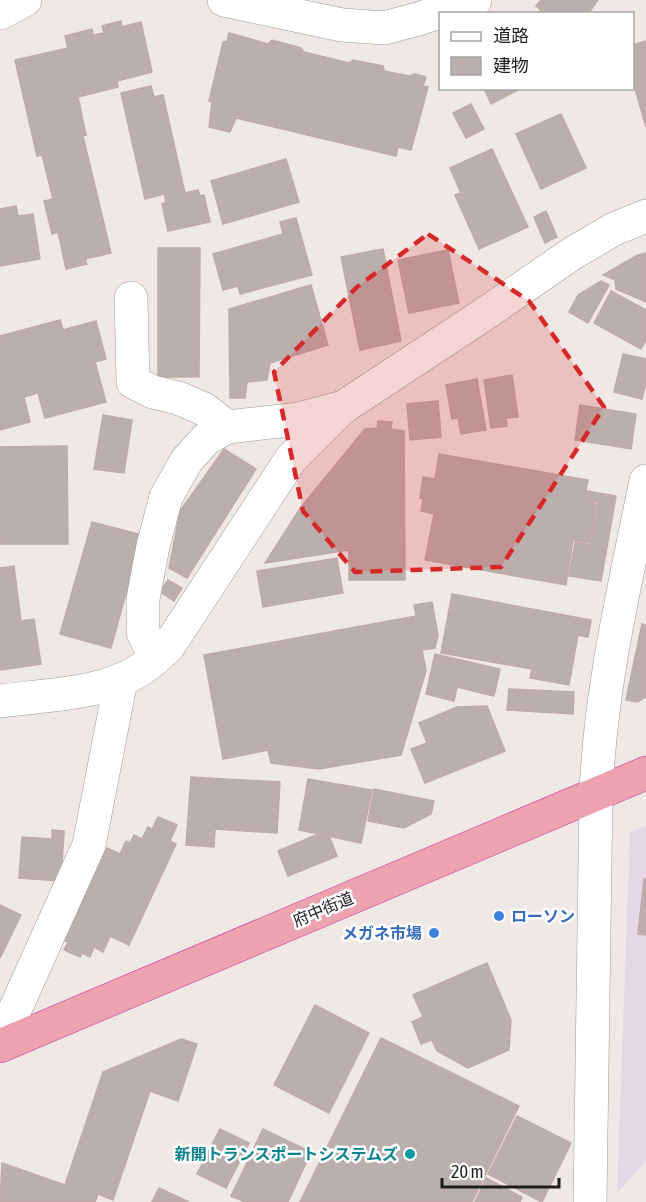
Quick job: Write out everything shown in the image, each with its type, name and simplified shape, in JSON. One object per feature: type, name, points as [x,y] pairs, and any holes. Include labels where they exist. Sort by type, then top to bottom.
[{"type":"highway","name":"府中街道","points":[[0,1044],[646,773]]},
{"type":"street","points":[[0,13],[25,0]]},
{"type":"street","points":[[224,0],[342,25],[384,28],[475,0]]},
{"type":"street","points":[[0,701],[98,688],[143,669],[168,646],[291,459],[342,408],[573,253],[614,229],[646,216]]},
{"type":"street","points":[[130,298],[133,382],[153,393],[178,398],[204,409],[227,427]]},
{"type":"street","points":[[155,658],[143,632],[143,599],[153,546],[166,497],[187,460],[206,439],[227,427],[299,419],[342,408]]},
{"type":"street","points":[[590,1202],[597,752],[618,614],[646,481]]},
{"type":"street","points":[[0,1044],[89,845],[121,680]]},
{"type":"highlighted area","points":[[428,234],[529,301],[604,407],[501,567],[355,572],[303,511],[274,372],[357,287]]},
{"type":"shaded area","points":[[646,826],[646,1161],[617,1193],[630,832]]},
{"type":"building","points":[[541,0],[598,0],[589,12],[543,12],[536,6]]},
{"type":"building","points":[[121,21],[122,27],[141,22],[152,72],[117,81],[118,87],[78,97],[86,135],[83,136],[111,253],[85,259],[87,264],[66,269],[58,232],[52,234],[44,201],[53,199],[42,155],[37,156],[15,60],[68,48],[65,36],[92,29],[93,35],[104,33],[102,26]]},
{"type":"building","points":[[229,33],[268,44],[272,40],[301,48],[304,52],[349,63],[353,60],[383,66],[384,71],[426,77],[423,86],[428,87],[411,150],[398,147],[396,156],[236,118],[230,132],[209,127],[212,102],[209,101],[223,42],[227,41]]},
{"type":"building","points":[[646,41],[646,127],[634,85],[634,44]]},
{"type":"building","points":[[151,86],[154,97],[163,95],[185,193],[198,190],[200,196],[204,195],[210,222],[168,231],[162,204],[166,202],[164,194],[145,199],[121,93]]},
{"type":"building","points":[[485,90],[518,90],[491,104]]},
{"type":"building","points":[[471,104],[484,129],[466,138],[453,113]]},
{"type":"building","points":[[561,114],[586,168],[541,189],[516,134]]},
{"type":"building","points":[[492,149],[528,227],[479,249],[455,195],[461,193],[450,168]]},
{"type":"building","points":[[286,159],[299,202],[223,224],[211,181]]},
{"type":"building","points":[[16,206],[18,216],[33,214],[40,259],[0,266],[0,209]]},
{"type":"building","points":[[546,211],[557,237],[545,243],[534,217]]},
{"type":"building","points":[[296,218],[312,275],[240,294],[238,286],[223,290],[213,254],[283,234],[280,222]]},
{"type":"building","points":[[158,248],[200,248],[199,377],[158,377]]},
{"type":"building","points":[[383,249],[401,341],[360,350],[341,257]]},
{"type":"building","points":[[448,250],[459,303],[409,313],[398,260]]},
{"type":"building","points":[[646,253],[646,302],[616,289],[615,280],[603,275],[638,255]]},
{"type":"building","points":[[601,281],[609,285],[588,323],[569,312],[578,295]]},
{"type":"building","points":[[311,285],[328,345],[270,363],[267,380],[247,382],[245,398],[230,398],[229,309]]},
{"type":"building","points":[[611,291],[646,310],[646,340],[641,349],[594,323]]},
{"type":"building","points":[[60,320],[63,330],[96,321],[106,359],[95,362],[106,402],[45,418],[38,393],[24,397],[30,422],[0,430],[0,336]]},
{"type":"building","points":[[623,354],[646,359],[646,382],[642,399],[614,392]]},
{"type":"building","points":[[512,375],[518,417],[506,418],[507,426],[491,428],[484,380]]},
{"type":"building","points":[[477,379],[486,430],[461,434],[458,418],[452,419],[446,385]]},
{"type":"building","points":[[438,401],[441,437],[410,440],[407,404]]},
{"type":"building","points":[[580,405],[636,414],[631,449],[575,440]]},
{"type":"building","points":[[103,415],[132,420],[124,473],[94,469]]},
{"type":"building","points":[[378,421],[392,422],[391,429],[404,431],[405,580],[349,580],[349,550],[265,563],[301,507],[365,429],[377,428]]},
{"type":"building","points":[[67,446],[68,544],[0,544],[0,447]]},
{"type":"building","points":[[224,449],[256,469],[187,578],[169,568],[180,511]]},
{"type":"building","points":[[439,454],[588,480],[584,501],[596,504],[590,543],[573,540],[566,585],[425,560],[434,514],[421,511],[423,499],[420,498],[423,477],[435,479]]},
{"type":"building","points":[[587,491],[616,496],[601,581],[569,576],[575,542],[591,545],[598,502],[585,501]]},
{"type":"building","points":[[92,522],[142,535],[111,648],[60,634]]},
{"type":"building","points":[[337,558],[343,593],[263,607],[257,571]]},
{"type":"building","points":[[14,566],[21,621],[34,619],[41,664],[0,670],[0,568]]},
{"type":"building","points":[[168,580],[182,588],[174,601],[160,592]]},
{"type":"building","points":[[452,594],[591,620],[588,637],[578,635],[569,685],[530,678],[532,669],[441,653]]},
{"type":"building","points":[[432,602],[438,635],[435,648],[422,650],[426,671],[401,755],[319,769],[271,763],[268,750],[223,759],[204,655],[416,616],[414,605]]},
{"type":"building","points":[[642,624],[646,625],[646,697],[637,702],[626,700]]},
{"type":"building","points":[[435,654],[500,669],[494,696],[457,687],[454,701],[426,694]]},
{"type":"building","points":[[509,689],[574,692],[573,714],[507,710]]},
{"type":"building","points":[[487,706],[505,751],[425,783],[411,749],[427,743],[419,723],[457,707]]},
{"type":"building","points":[[191,777],[280,782],[277,833],[215,829],[214,847],[186,845]]},
{"type":"building","points":[[308,779],[372,790],[361,843],[299,830]]},
{"type":"building","points":[[374,789],[434,801],[431,814],[404,828],[368,821]]},
{"type":"building","points":[[158,817],[177,825],[170,841],[176,844],[129,945],[110,936],[103,952],[94,947],[90,957],[82,953],[80,957],[64,950],[68,942],[64,940],[107,848],[120,854],[126,841],[130,843],[134,835],[142,839],[148,827],[152,829]]},
{"type":"building","points":[[52,830],[64,831],[61,881],[19,878],[22,837],[52,839]]},
{"type":"building","points":[[316,835],[330,838],[337,856],[288,876],[278,851]]},
{"type":"building","points":[[644,879],[646,879],[646,935],[638,934]]},
{"type":"building","points":[[0,905],[21,915],[0,958]]},
{"type":"building","points":[[487,963],[511,1020],[509,1050],[468,1068],[437,1051],[432,1040],[421,1044],[412,1022],[423,1017],[413,995]]},
{"type":"building","points":[[315,1005],[369,1033],[329,1113],[274,1085]]},
{"type":"building","name":"新開トランスポートシステムズ","points":[[381,1038],[519,1106],[472,1202],[300,1202]]},
{"type":"building","points":[[181,1039],[197,1044],[178,1101],[150,1091],[113,1200],[98,1194],[95,1202],[0,1202],[2,1163],[65,1185],[103,1072]]},
{"type":"building","points":[[517,1116],[571,1143],[542,1202],[488,1174]]},
{"type":"building","points":[[220,1129],[249,1143],[226,1188],[197,1174]]},
{"type":"building","points":[[263,1129],[311,1152],[288,1202],[245,1202],[231,1196]]},
{"type":"building","points":[[486,1178],[522,1197],[520,1202],[475,1202]]},
{"type":"building","points":[[159,1188],[189,1202],[152,1202]]},
{"type":"place","name":"ローソン","points":[[499,916]]},
{"type":"place","name":"メガネ市場","points":[[434,933]]},
{"type":"place","name":"新開トランスポートシステムズ","points":[[410,1154]]}]
